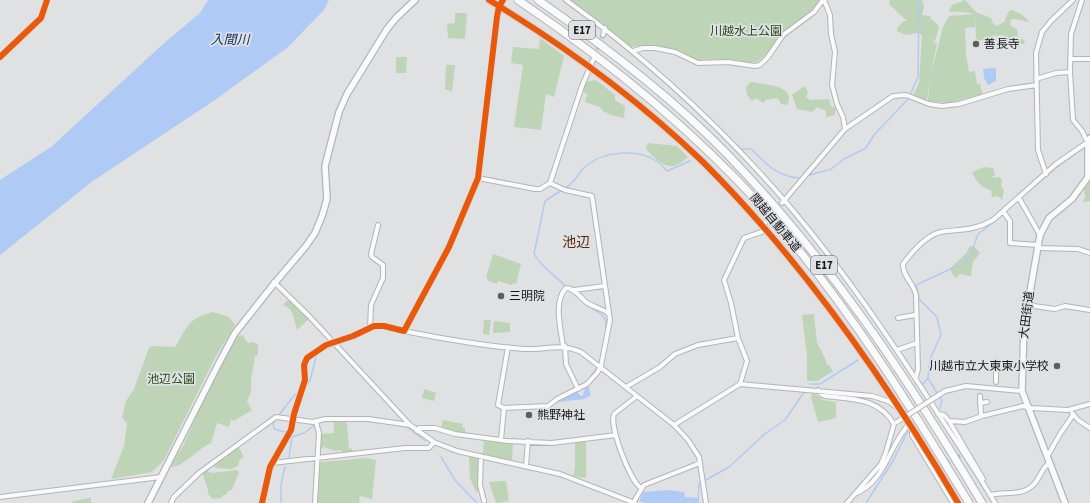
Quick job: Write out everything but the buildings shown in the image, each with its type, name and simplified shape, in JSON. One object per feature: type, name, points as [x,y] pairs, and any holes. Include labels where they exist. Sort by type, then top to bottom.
[{"type":"highway","name":"関越自動車道","points":[[518,0],[600,57],[644,93],[719,161],[774,221],[865,338],[917,417],[969,503]]},
{"type":"highway","name":"関越自動車道","points":[[538,0],[613,54],[684,113],[727,154],[783,214],[875,332],[927,412],[982,503]]},
{"type":"street","points":[[148,503],[230,342],[274,282],[306,246],[322,216],[327,199],[326,160],[335,124],[347,94],[387,29],[415,0]]},
{"type":"street","points":[[489,0],[500,4],[590,67],[686,147],[765,226],[862,351],[911,426],[958,503]]},
{"type":"street","points":[[566,0],[605,28],[632,51],[726,138],[783,202],[845,277],[897,350],[916,377],[990,494]]},
{"type":"street","points":[[632,51],[643,48],[655,48],[675,52],[698,63],[722,62],[755,66],[760,65],[768,57],[783,35],[814,12],[824,0],[830,15],[831,34],[835,52],[832,85],[837,104],[844,117],[845,129]]},
{"type":"street","points":[[1046,174],[1038,150],[1036,53],[1042,32],[1050,21],[1073,0]]},
{"type":"street","points":[[916,377],[918,369],[915,290],[902,267],[902,264],[928,238],[941,232],[964,231],[982,226],[1004,212],[1020,199],[1056,164],[1089,140],[1073,120],[1070,72],[1071,34],[1082,0]]},
{"type":"street","points":[[404,331],[449,247],[478,178],[500,4]]},
{"type":"street","points":[[603,36],[605,28]]},
{"type":"street","points":[[1070,59],[1090,59]]},
{"type":"street","points":[[478,178],[535,189],[540,189],[550,183],[592,60]]},
{"type":"street","points":[[1036,79],[1056,73],[1070,72]]},
{"type":"street","points":[[783,202],[845,129],[893,96],[899,94],[929,104],[942,106],[959,104],[1008,89],[1037,85]]},
{"type":"street","name":"大田街道","points":[[1065,503],[1026,406],[1022,391],[1024,326],[1040,234],[1049,218],[1072,199],[1089,178],[1089,140]]},
{"type":"street","points":[[508,347],[498,405],[504,408],[548,406],[559,398],[578,389],[592,379],[601,366],[609,330],[609,314],[592,196],[564,189],[550,183]]},
{"type":"street","points":[[1020,199],[1040,234]]},
{"type":"street","points":[[1004,212],[1010,221],[1010,243],[1078,249],[1090,253]]},
{"type":"street","points":[[370,328],[371,305],[384,272],[383,265],[372,257],[378,225]]},
{"type":"street","points":[[740,384],[747,361],[738,338],[724,278],[731,269],[744,238],[765,226]]},
{"type":"street","points":[[274,282],[338,347],[410,425],[434,442],[457,450],[564,476],[634,503],[641,488],[647,484],[700,463]]},
{"type":"street","points":[[578,389],[566,364],[559,311],[561,296],[566,288],[574,290],[604,286]]},
{"type":"street","points":[[574,290],[588,303],[602,308],[609,314]]},
{"type":"street","points":[[1027,305],[1055,309],[1065,306],[1090,310]]},
{"type":"street","points":[[898,318],[915,315]]},
{"type":"street","points":[[262,503],[267,475],[272,463],[290,433],[305,380],[304,362],[313,353],[334,343],[370,328],[384,326],[458,341],[534,349],[564,346],[581,352],[601,366],[674,425],[696,450],[700,463],[701,479],[706,503]]},
{"type":"street","points":[[626,387],[660,367],[675,354],[698,346],[738,338]]},
{"type":"street","points":[[897,350],[917,343]]},
{"type":"street","points":[[996,361],[996,382]]},
{"type":"street","points":[[674,425],[740,384],[872,396],[888,401],[900,409]]},
{"type":"street","points":[[847,503],[881,464],[896,423],[945,391],[966,386],[1022,391]]},
{"type":"street","points":[[818,390],[825,396],[871,402],[883,410],[896,423]]},
{"type":"street","points":[[637,396],[614,414],[612,418],[616,435],[633,479],[641,488]]},
{"type":"street","points":[[980,396],[981,416]]},
{"type":"street","points":[[980,403],[987,402]]},
{"type":"street","points":[[949,421],[962,422],[981,416],[1026,406],[1031,408],[1071,409],[1090,404]]},
{"type":"street","points":[[501,440],[504,408]]},
{"type":"street","points":[[1071,409],[1073,415],[1083,425],[1090,428]]},
{"type":"street","points":[[938,414],[944,415],[949,421],[971,457],[995,503]]},
{"type":"street","points":[[990,494],[1020,492],[1035,484],[1060,434],[1073,415]]},
{"type":"street","points":[[171,503],[174,497],[199,473],[253,432],[278,417],[316,422],[325,419],[368,419],[410,425]]},
{"type":"street","points":[[315,503],[319,433],[316,422]]},
{"type":"street","points":[[855,494],[866,487],[878,474],[888,460],[902,431],[911,426]]},
{"type":"street","points":[[911,426],[914,439],[953,503]]},
{"type":"street","points":[[417,431],[419,428],[435,428],[454,434],[501,440],[560,444],[616,435]]},
{"type":"street","points":[[526,466],[528,441]]},
{"type":"street","points":[[272,463],[405,448],[429,448],[434,442]]},
{"type":"street","points":[[481,456],[480,485],[484,501]]},
{"type":"street","points":[[0,497],[161,477]]},
{"type":"green space","name":"川越水上公園","points":[[568,0],[820,0],[811,12],[784,31],[768,53],[757,62],[748,63],[726,59],[695,60],[677,50],[648,45],[631,47]]},
{"type":"green space","points":[[890,0],[922,0],[924,6],[922,15],[930,16],[931,19],[939,26],[935,42],[932,37],[934,43],[937,43],[931,74],[943,27],[949,16],[975,14],[975,27],[965,28],[966,54],[969,72],[975,71],[977,84],[980,84],[983,95],[948,103],[928,101],[930,79],[927,100],[913,95],[919,83],[922,35],[917,33],[906,35],[897,31],[897,28],[904,21],[907,21],[889,4]]},
{"type":"green space","points":[[965,0],[976,12],[991,18],[993,23],[997,26],[1004,22],[1009,11],[1012,10],[1021,14],[1029,21],[1026,22],[1012,19],[1010,23],[1011,26],[1017,29],[1018,34],[1016,38],[1025,41],[1024,44],[1007,43],[1003,35],[992,36],[989,41],[976,40],[975,14],[951,12],[949,10],[952,5]]},
{"type":"green space","points":[[455,13],[467,13],[465,39],[448,38],[447,24],[455,23]]},
{"type":"green space","points":[[540,38],[564,56],[554,97],[546,94],[541,130],[514,127],[523,65],[511,63],[513,47],[539,49]]},
{"type":"green space","points":[[396,57],[407,57],[406,73],[396,73]]},
{"type":"green space","points":[[446,65],[455,65],[452,92],[445,89]]},
{"type":"green space","points":[[596,80],[615,95],[615,100],[625,106],[624,118],[611,115],[603,111],[600,107],[585,102],[587,94],[582,91],[585,82]]},
{"type":"green space","points":[[752,82],[771,85],[784,90],[788,93],[789,98],[787,105],[781,104],[778,98],[765,100],[764,103],[755,98],[752,101],[747,95],[746,88],[749,83]]},
{"type":"green space","points":[[805,86],[808,92],[806,97],[810,100],[829,99],[831,106],[836,108],[835,115],[826,117],[826,111],[817,107],[812,112],[797,109],[792,95]]},
{"type":"green space","points":[[648,143],[677,146],[688,157],[674,166],[666,165],[654,158],[648,151],[646,148]]},
{"type":"green space","points":[[984,167],[993,168],[995,175],[992,178],[999,177],[1002,179],[1001,187],[1004,190],[1002,200],[998,196],[992,197],[991,190],[977,182],[972,172]]},
{"type":"green space","points":[[1090,181],[1090,201],[1083,202],[1085,197],[1084,189]]},
{"type":"green space","points":[[974,246],[980,253],[973,262],[971,276],[960,274],[956,278],[954,277],[950,269],[966,253],[969,247]]},
{"type":"green space","points":[[493,254],[521,264],[516,284],[513,283],[512,285],[498,281],[497,284],[488,281],[486,277]]},
{"type":"green space","points":[[289,299],[309,319],[297,330],[291,312],[283,305]]},
{"type":"green space","name":"池辺公園","points":[[213,312],[229,317],[235,325],[216,356],[164,460],[152,472],[111,479],[124,446],[127,423],[122,418],[126,401],[134,389],[149,348],[151,346],[175,347],[186,328],[193,320]]},
{"type":"green space","points":[[814,314],[817,343],[827,365],[829,365],[833,372],[818,381],[807,381],[807,356],[802,315]]},
{"type":"green space","points":[[484,320],[491,320],[489,335],[483,334]]},
{"type":"green space","points":[[494,321],[510,323],[510,332],[493,333]]},
{"type":"green space","points":[[240,335],[243,336],[248,343],[253,342],[258,345],[258,355],[255,356],[251,381],[251,392],[247,401],[252,410],[234,421],[231,420],[229,427],[217,423],[211,443],[206,445],[186,461],[172,467],[171,465],[183,446],[214,377],[235,339]]},
{"type":"green space","points":[[424,389],[436,393],[434,401],[422,398]]},
{"type":"green space","points":[[814,393],[823,400],[836,402],[836,418],[818,422],[811,397]]},
{"type":"green space","points":[[443,420],[463,424],[462,427],[465,428],[465,434],[455,433],[441,428]]},
{"type":"green space","points":[[344,421],[347,424],[349,448],[352,449],[353,452],[343,453],[341,450],[335,451],[324,447],[319,450],[320,434],[334,433],[334,422]]},
{"type":"green space","points":[[484,439],[513,442],[512,461],[483,454]]},
{"type":"green space","points":[[586,441],[586,478],[573,476],[575,468],[575,442]]},
{"type":"green space","points":[[238,446],[244,457],[240,459],[238,466],[231,469],[215,468],[215,465]]},
{"type":"green space","points":[[469,456],[479,459],[479,491],[476,492],[470,478]]},
{"type":"green space","points":[[368,458],[376,460],[372,499],[360,496],[359,503],[316,503],[318,465],[321,462]]},
{"type":"green space","points":[[206,470],[212,473],[236,470],[239,472],[232,490],[228,491],[226,495],[223,495],[222,498],[213,499],[208,494],[208,489],[203,476],[203,473]]},
{"type":"green space","points":[[506,481],[509,501],[496,503],[489,482]]},
{"type":"green space","points":[[91,498],[91,503],[72,503],[73,501]]},
{"type":"water","name":"入間川","points":[[208,0],[329,0],[324,10],[287,48],[212,102],[93,181],[0,255],[0,180],[51,147],[162,45],[200,13]]},
{"type":"water","points":[[996,68],[996,81],[988,85],[984,78],[983,69]]},
{"type":"water","points":[[588,385],[591,395],[584,399],[558,402],[558,400],[577,392],[581,396],[583,395],[585,387]]},
{"type":"water","points":[[667,490],[684,492],[685,497],[698,498],[697,503],[645,503],[639,501],[643,492]]},
{"type":"waterway","points":[[911,93],[918,77],[919,0]]},
{"type":"waterway","points":[[830,170],[844,159],[866,148],[874,135],[908,99]]},
{"type":"waterway","points":[[1007,210],[1057,167],[1085,147]]},
{"type":"waterway","points":[[742,149],[751,149],[778,172],[784,175],[799,178]]},
{"type":"waterway","points":[[565,188],[574,181],[586,166],[593,161],[611,154],[631,153],[641,155],[658,162],[667,171],[690,161]]},
{"type":"waterway","points":[[806,176],[828,170]]},
{"type":"waterway","points":[[562,190],[545,201],[534,254],[537,259],[565,286]]},
{"type":"waterway","points":[[923,384],[928,378],[930,359],[941,335],[937,317],[919,299],[916,285],[964,264],[970,256],[978,234],[995,221]]},
{"type":"waterway","points":[[570,290],[579,298]]},
{"type":"waterway","points":[[409,327],[427,293]]},
{"type":"waterway","points":[[588,306],[604,317],[606,331]]},
{"type":"waterway","points":[[322,350],[356,338],[377,327]]},
{"type":"waterway","points":[[304,388],[310,381],[317,353]]},
{"type":"waterway","points":[[810,384],[820,384],[858,360]]},
{"type":"waterway","points":[[589,379],[598,366]]},
{"type":"waterway","points":[[928,378],[942,401],[940,408]]},
{"type":"waterway","points":[[285,432],[274,429],[273,423],[299,391]]},
{"type":"waterway","points":[[704,481],[729,467],[766,433],[785,420],[804,392]]},
{"type":"waterway","points":[[320,422],[330,421]]},
{"type":"waterway","points":[[289,457],[292,437],[304,433],[315,425]]},
{"type":"waterway","points":[[398,425],[407,427],[425,441]]},
{"type":"waterway","points":[[866,503],[893,461],[908,431]]},
{"type":"waterway","points":[[441,457],[455,480],[477,503]]},
{"type":"waterway","points":[[281,503],[281,484],[285,467]]},
{"type":"waterway","points":[[698,503],[699,484],[701,482]]},
{"type":"tunnel","points":[[595,55],[603,35]]},
{"type":"tunnel","points":[[936,470],[966,452]]},
{"type":"cycle path","points":[[0,57],[41,18],[47,0]]},
{"type":"cycle path","points":[[489,0],[546,36],[627,96],[679,139],[740,201],[809,282],[841,324],[902,412],[958,503]]},
{"type":"cycle path","points":[[262,503],[270,467],[291,430],[294,414],[305,380],[304,365],[307,358],[326,345],[353,336],[374,326],[384,326],[404,331],[449,247],[478,178],[497,17],[499,6],[503,0]]},
{"type":"place","name":"善長寺","points":[[976,44]]},
{"type":"place","name":"三明院","points":[[501,296]]},
{"type":"place","name":"川越市立大東東小学校","points":[[1057,366]]},
{"type":"place","name":"熊野神社","points":[[529,415]]},
{"type":"district","name":"池辺","points":[[576,243]]}]
